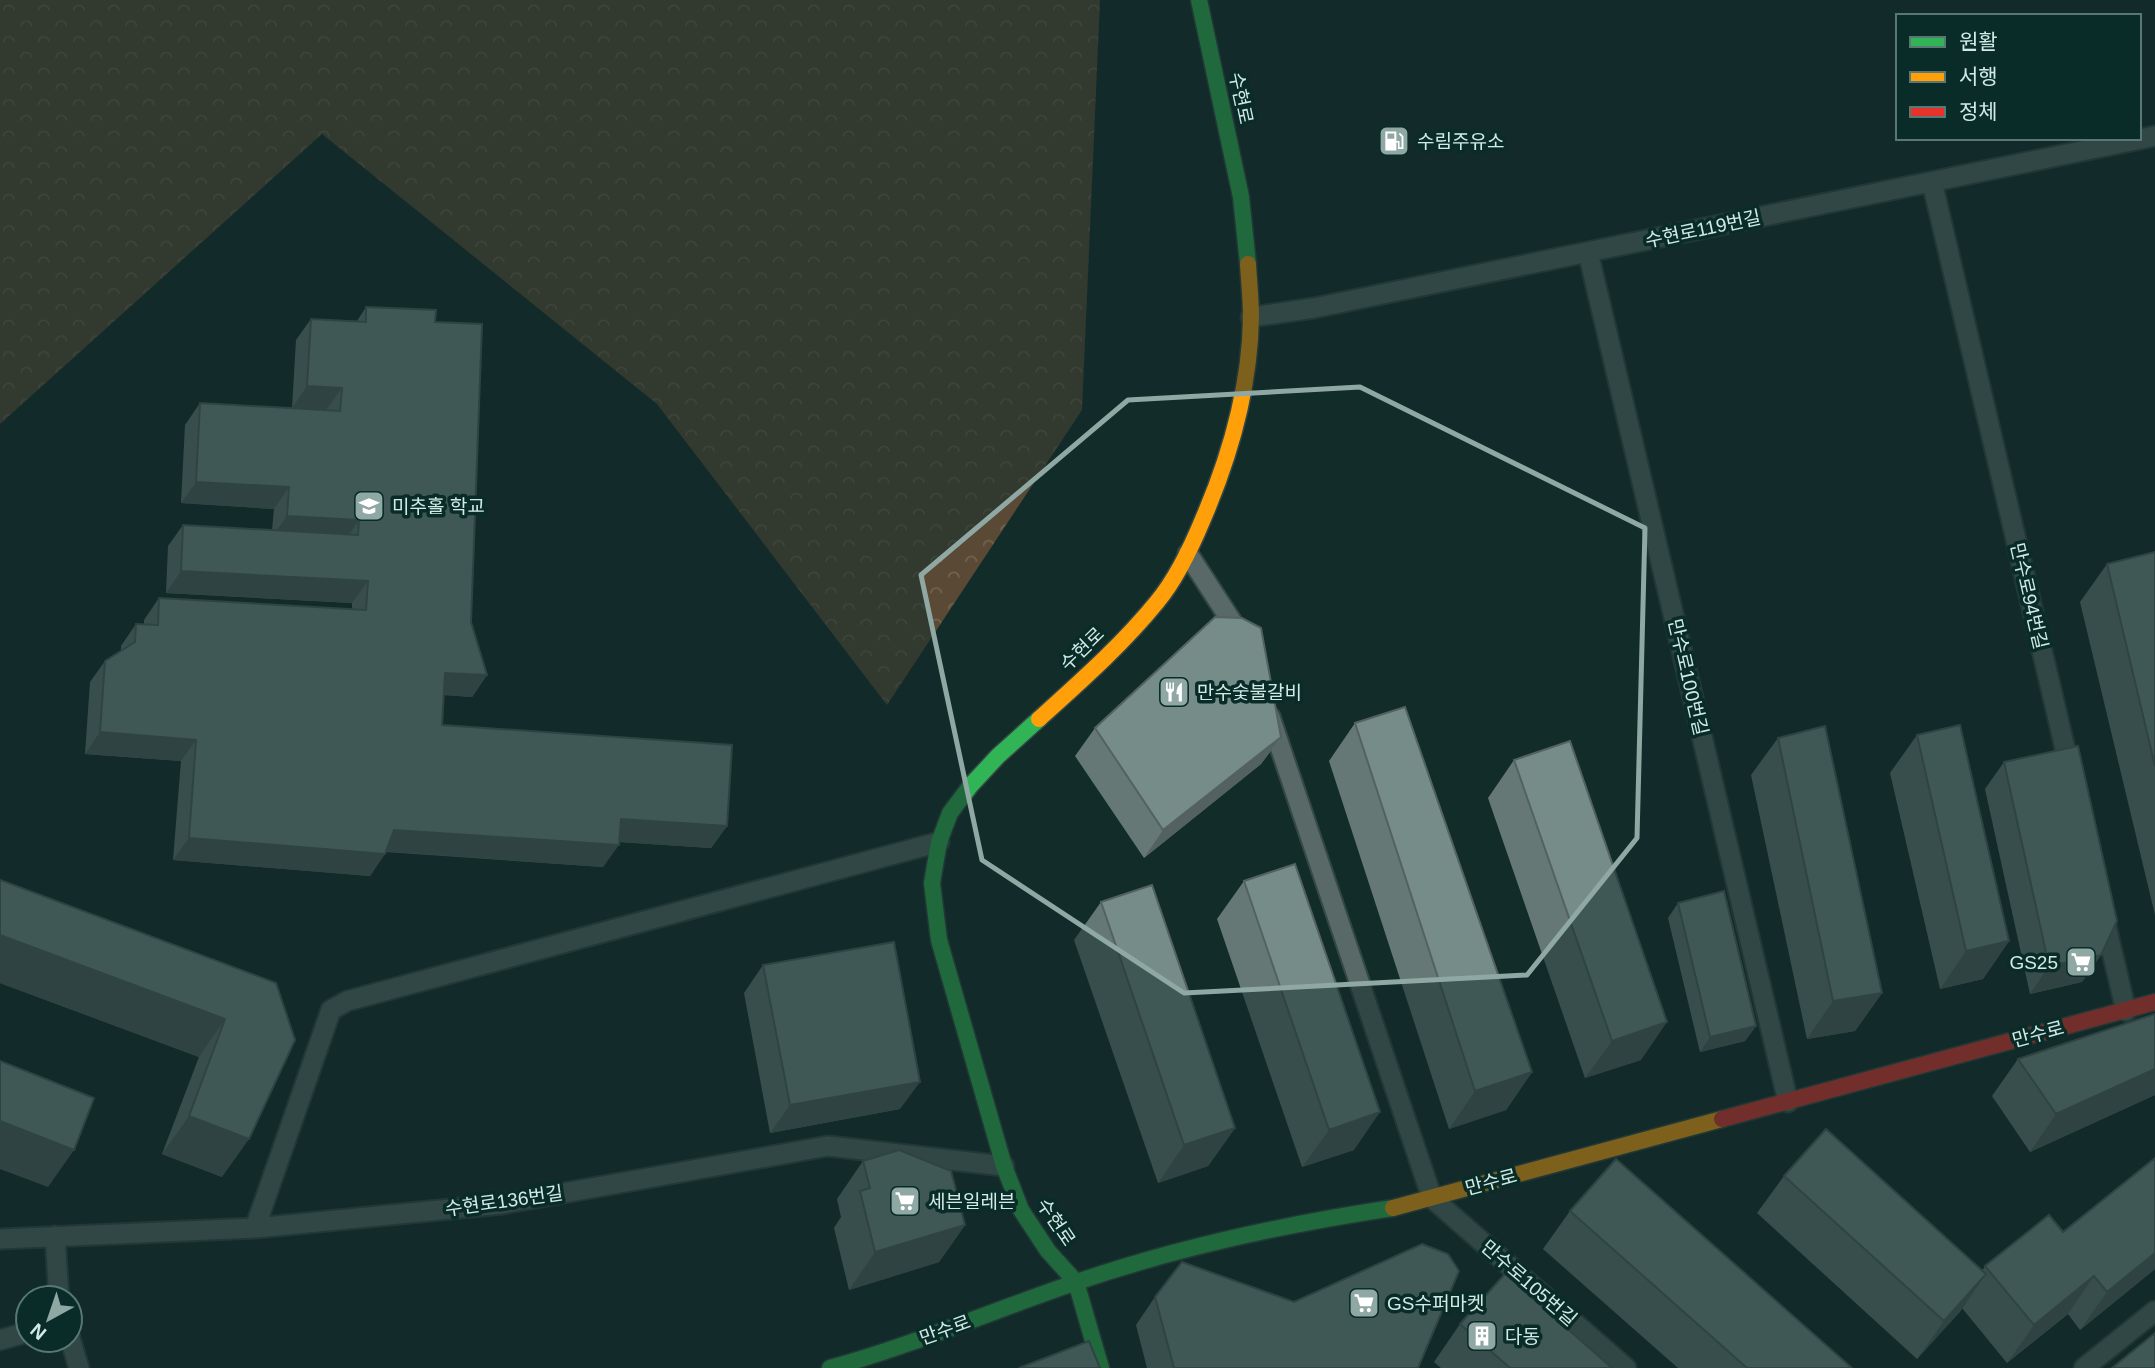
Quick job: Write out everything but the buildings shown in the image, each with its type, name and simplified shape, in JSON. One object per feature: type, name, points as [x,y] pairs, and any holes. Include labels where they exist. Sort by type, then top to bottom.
[{"type":"street","name":"수현로","points":[[1076,1282],[1048,1251],[1021,1210],[1004,1166],[939,940],[932,883],[939,842],[950,813],[971,785],[998,756],[1110,654],[1158,601],[1188,554],[1219,482],[1236,429],[1246,382],[1251,317],[1248,261],[1241,197],[1199,0]]},
{"type":"street","name":"만수로","points":[[830,1368],[898,1347],[1076,1282],[1155,1258],[1332,1216],[1403,1206],[2145,1008]]},
{"type":"street","points":[[1076,1282],[1101,1368]]},
{"type":"lane","name":"수현로119번길","points":[[1251,317],[1314,308],[2136,140]]},
{"type":"lane","name":"만수로94번길","points":[[1932,182],[2075,794]]},
{"type":"lane","name":"만수로100번길","points":[[1588,253],[1788,1102]]},
{"type":"lane","points":[[1188,554],[1230,615],[1250,656]]},
{"type":"lane","points":[[1263,695],[1432,1198]]},
{"type":"lane","points":[[255,1228],[331,1010],[347,1001],[939,842]]},
{"type":"lane","points":[[2098,889],[2145,1008]]},
{"type":"lane","name":"수현로136번길","points":[[0,1238],[255,1228],[502,1204],[828,1146],[1004,1166]]},
{"type":"lane","name":"만수로105번길","points":[[1432,1198],[1626,1368]]},
{"type":"lane","points":[[55,1237],[57,1284]]},
{"type":"lane","points":[[2084,1368],[2155,1311]]},
{"type":"highlighted area","points":[[1360,387],[1645,528],[1637,838],[1527,975],[1184,993],[982,860],[921,575],[1128,400]]},
{"type":"green space","points":[[0,0],[1100,0],[1082,410],[887,705],[657,404],[322,134],[0,424]]},
{"type":"traffic: fast","points":[[1199,0],[1241,197],[1248,264]]},
{"type":"traffic: fast","points":[[1039,719],[998,756],[950,813],[939,842],[932,883],[939,940],[1004,1166],[1021,1210],[1048,1251],[1076,1282],[1101,1368]]},
{"type":"traffic: fast","points":[[830,1368],[892,1349],[1115,1269],[1273,1229],[1393,1208]]},
{"type":"traffic: slow","points":[[1039,719],[1144,618],[1171,583],[1194,541],[1222,470],[1243,395],[1251,317],[1248,264]]},
{"type":"traffic: slow","points":[[1393,1208],[1722,1119]]},
{"type":"traffic: jam","points":[[1722,1119],[2155,1002]]},
{"type":"place","name":"수림주유소","points":[[1394,141]]},
{"type":"place","name":"미추홀 학교","points":[[369,506]]},
{"type":"place","name":"만수숯불갈비","points":[[1174,692]]},
{"type":"place","name":"GS25","points":[[2081,962]]},
{"type":"place","name":"세븐일레븐","points":[[905,1201]]},
{"type":"place","name":"GS수퍼마켓","points":[[1364,1303]]},
{"type":"place","name":"다동","points":[[1482,1336]]}]
